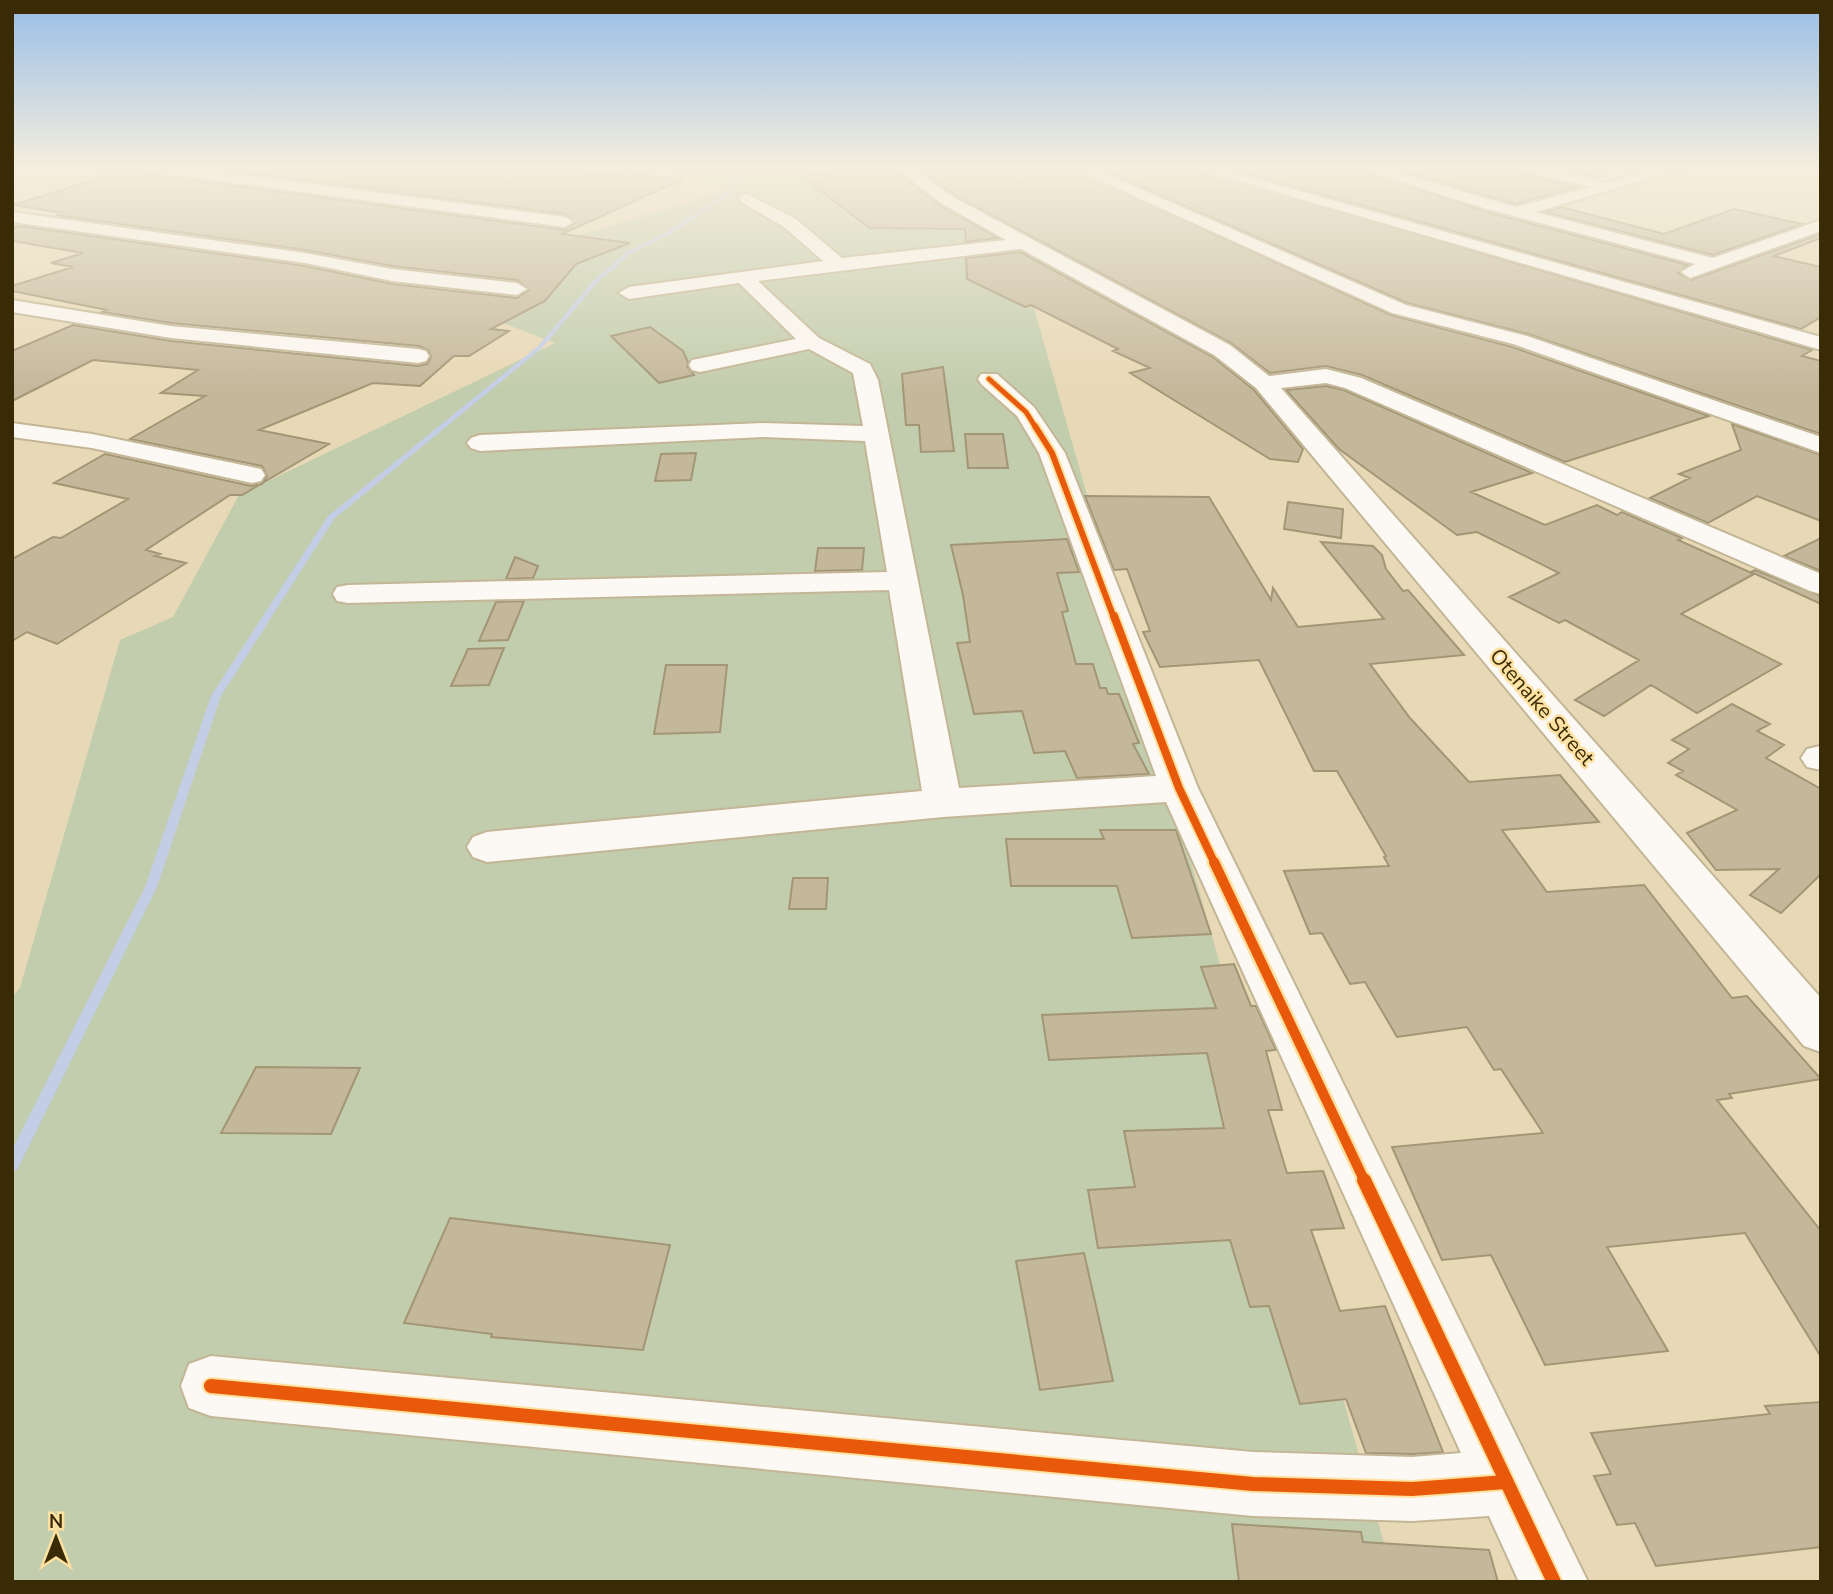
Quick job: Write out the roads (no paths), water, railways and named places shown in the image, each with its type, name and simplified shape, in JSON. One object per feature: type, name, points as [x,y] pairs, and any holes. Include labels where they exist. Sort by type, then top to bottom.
[{"type":"street","points":[[186,241],[305,258],[392,275],[517,289]]},
{"type":"street","points":[[812,241],[838,264]]},
{"type":"street","name":"Otenaike Street","points":[[1021,241],[1214,345],[1264,383],[1821,1032]]},
{"type":"street","points":[[1246,241],[1399,309],[1520,340],[1821,446]]},
{"type":"street","points":[[1458,241],[1821,344]]},
{"type":"street","points":[[1629,241],[1712,263]]},
{"type":"street","points":[[1635,292],[1774,241]]},
{"type":"street","points":[[629,293],[838,264],[1024,243]]},
{"type":"street","points":[[743,277],[812,342],[862,369],[867,380],[943,803]]},
{"type":"street","points":[[12,306],[171,332],[418,356]]},
{"type":"street","points":[[700,365],[812,342]]},
{"type":"street","points":[[1264,383],[1326,376],[1347,380],[1821,585]]},
{"type":"street","points":[[989,379],[1026,412],[1052,453],[1179,788],[1554,1582]]},
{"type":"street","points":[[12,430],[92,442],[252,475]]},
{"type":"street","points":[[480,443],[763,430],[877,434]]},
{"type":"street","points":[[348,594],[903,581]]},
{"type":"street","points":[[487,847],[943,803],[1179,788]]},
{"type":"street","points":[[211,1385],[1253,1484],[1412,1489],[1506,1482]]},
{"type":"waterway","points":[[12,1165],[151,887],[216,696],[331,518],[540,347],[596,281],[630,252],[652,241]]}]
